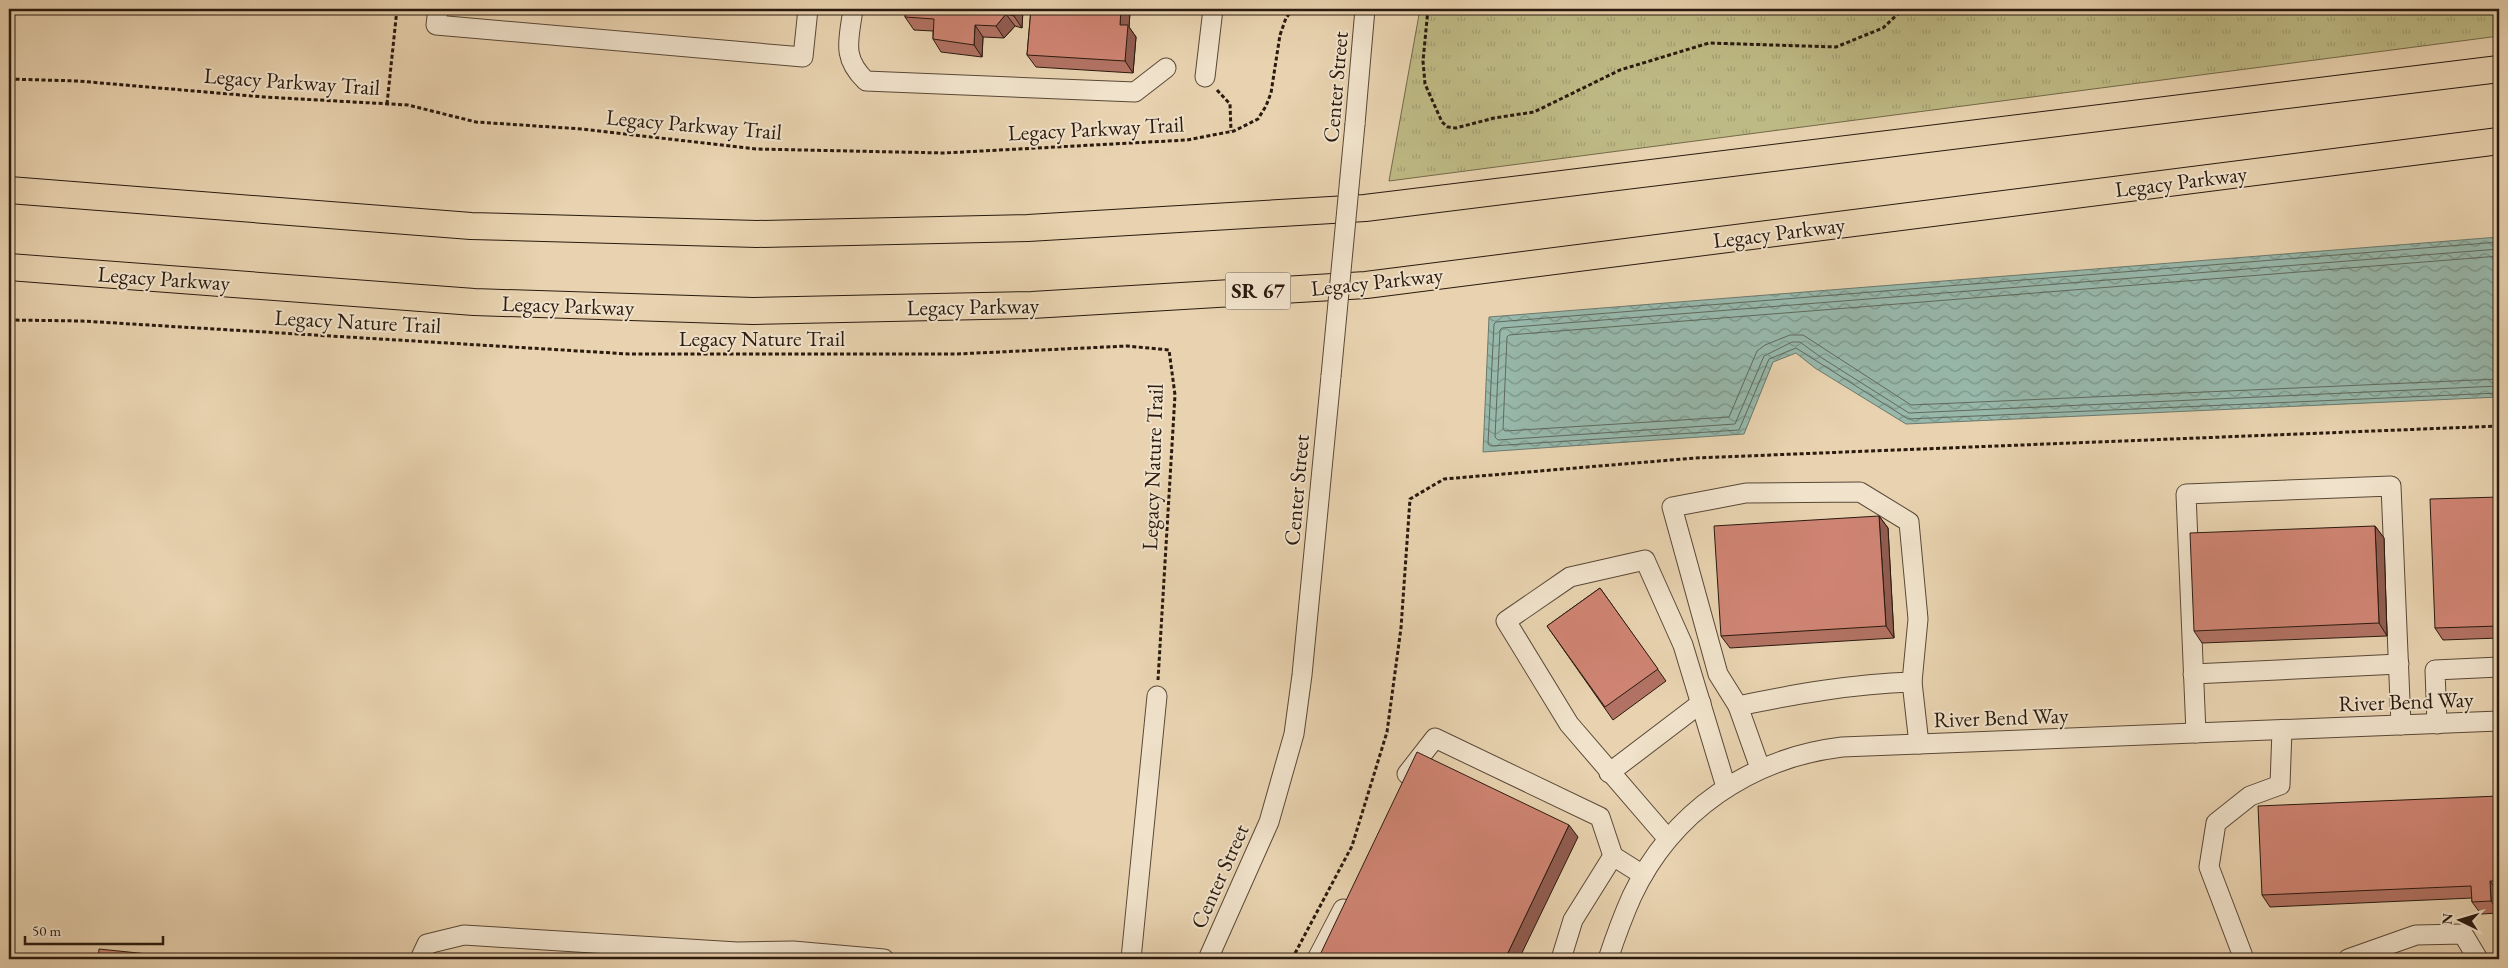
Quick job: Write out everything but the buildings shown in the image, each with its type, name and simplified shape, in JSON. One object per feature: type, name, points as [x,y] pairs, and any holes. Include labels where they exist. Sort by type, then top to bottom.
[{"type":"highway","points":[[9,190],[471,226],[757,234],[1028,228],[1365,208],[2499,69]]},
{"type":"highway","name":"Legacy Parkway","points":[[9,267],[474,302],[753,310],[1032,305],[1366,285],[2499,141]]},
{"type":"street","points":[[438,9],[436,25],[803,57],[808,9]]},
{"type":"street","points":[[853,9],[848,50],[854,70],[866,81],[1134,92],[1166,68]]},
{"type":"street","points":[[1205,77],[1213,9]]},
{"type":"street","name":"Center Street","points":[[1208,959],[1269,822],[1294,734],[1302,675],[1356,124],[1365,9]]},
{"type":"street","points":[[2196,733],[2186,494],[2391,486],[2401,725]]},
{"type":"street","points":[[1760,768],[1738,706],[1718,674],[1672,507],[1746,493],[1860,492],[1909,522],[1918,619],[1912,682],[1919,744]]},
{"type":"street","points":[[1668,840],[1569,724],[1506,621],[1570,577],[1645,560],[1683,645],[1726,787]]},
{"type":"street","points":[[2193,674],[2399,664]]},
{"type":"street","points":[[2437,724],[2435,670],[2499,667]]},
{"type":"street","points":[[1738,706],[1863,683],[1912,682]]},
{"type":"street","points":[[1131,959],[1157,696]]},
{"type":"street","points":[[1609,772],[1701,703]]},
{"type":"street","name":"River Bend Way","points":[[1608,959],[1632,895],[1643,875],[1668,840],[1694,811],[1726,787],[1760,768],[1822,749],[2499,721]]},
{"type":"street","points":[[2244,959],[2209,867],[2216,823],[2250,796],[2280,785],[2282,730]]},
{"type":"street","points":[[1401,788],[1409,771],[1435,738],[1600,817],[1613,856],[1643,875]]},
{"type":"street","points":[[1561,959],[1572,920],[1613,856]]},
{"type":"street","points":[[1317,959],[1353,890]]},
{"type":"street","points":[[2348,959],[2416,935],[2463,934],[2478,959]]},
{"type":"street","points":[[420,959],[427,944],[464,935],[736,952],[793,951],[884,959]]},
{"type":"path","points":[[386,104],[397,9]]},
{"type":"path","name":"Legacy Parkway Trail","points":[[9,79],[78,81],[264,97],[408,106],[476,122],[582,129],[756,149],[944,153],[1187,140],[1231,131],[1247,126],[1258,119],[1271,93],[1280,35],[1286,18],[1292,9]]},
{"type":"path","points":[[1428,9],[1423,61],[1425,84],[1442,122],[1448,127],[1456,128],[1494,118],[1534,112],[1620,70],[1709,43],[1836,47],[1884,28],[1903,9]]},
{"type":"path","points":[[1205,77],[1230,104],[1231,131]]},
{"type":"path","name":"Legacy Nature Trail","points":[[9,320],[82,321],[629,354],[956,354],[1127,346],[1169,350],[1175,395],[1157,696]]},
{"type":"path","points":[[1292,959],[1352,846],[1387,732],[1401,628],[1410,499],[1444,479],[1695,458],[2499,426]]},
{"type":"green space","points":[[1420,9],[2499,9],[2499,36],[1389,181]]},
{"type":"water","points":[[2499,237],[2499,397],[1906,424],[1815,368],[1796,353],[1773,362],[1744,434],[1483,452],[1489,317]]}]
